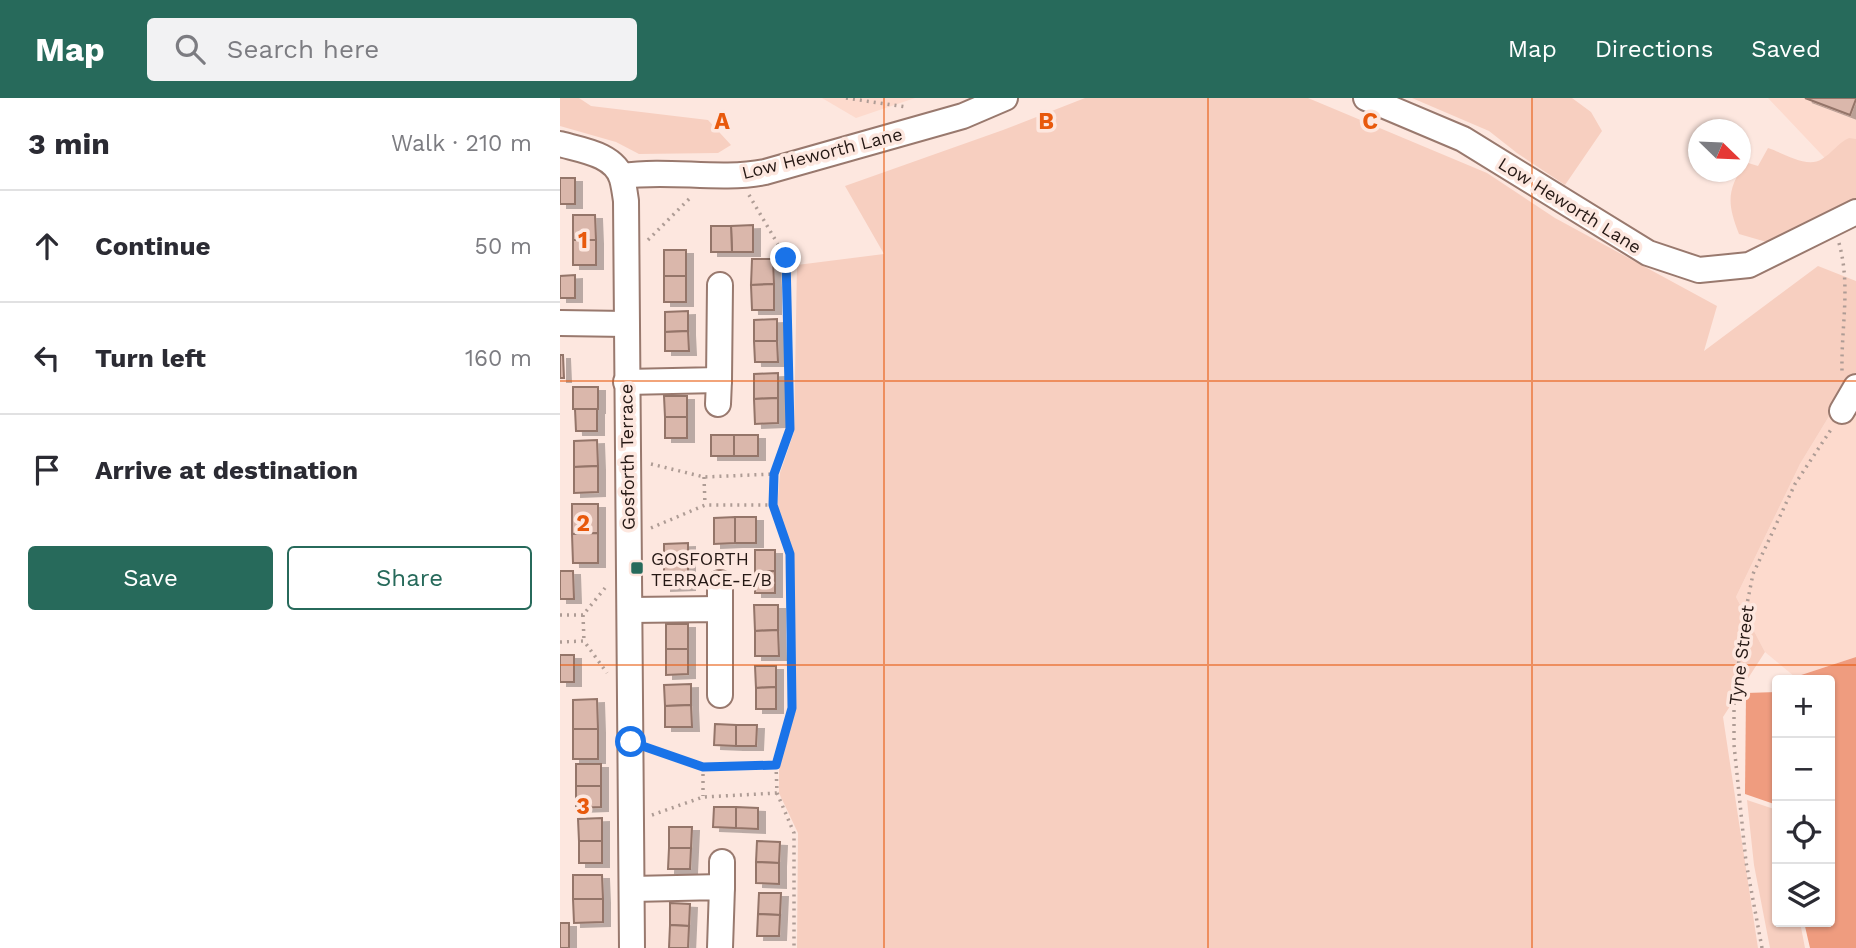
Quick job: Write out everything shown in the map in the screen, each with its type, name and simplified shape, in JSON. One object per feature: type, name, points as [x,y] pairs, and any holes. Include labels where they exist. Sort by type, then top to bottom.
[{"type":"street","name":"Low Heworth Lane","points":[[622,176],[642,173],[742,176],[963,116],[1004,98]]},
{"type":"street","name":"Low Heworth Lane","points":[[1366,98],[1463,139],[1648,253],[1699,270],[1749,265],[1856,212]]},
{"type":"street","points":[[560,145],[612,162],[622,176]]},
{"type":"street","name":"Gosforth Terrace","points":[[622,176],[626,201],[632,948]]},
{"type":"street","points":[[626,383],[719,392],[720,285]]},
{"type":"street","points":[[560,323],[626,324]]},
{"type":"street","points":[[1842,411],[1849,381]]},
{"type":"street","points":[[720,583],[720,695]]},
{"type":"street","points":[[630,610],[720,609]]},
{"type":"street","points":[[720,948],[722,862]]},
{"type":"street","points":[[632,889],[722,887]]},
{"type":"path","points":[[626,261],[714,175]]},
{"type":"path","points":[[742,176],[750,197],[786,258],[790,429],[774,474],[773,505],[790,554],[792,708],[776,765],[777,793],[794,832],[794,948]]},
{"type":"path","points":[[1834,223],[1845,265],[1847,300],[1841,338],[1849,381]]},
{"type":"path","name":"Tyne Street","points":[[1762,948],[1746,862],[1734,745],[1734,704],[1743,624],[1753,574],[1758,563],[1796,484],[1842,411]]},
{"type":"path","points":[[627,458],[704,477],[774,474]]},
{"type":"path","points":[[704,477],[705,505]]},
{"type":"path","points":[[629,538],[705,505],[773,505]]},
{"type":"path","points":[[606,587],[583,615],[584,642],[607,674]]},
{"type":"path","points":[[560,615],[583,615]]},
{"type":"path","points":[[560,642],[584,642]]},
{"type":"path","points":[[631,742],[703,767],[776,765]]},
{"type":"path","points":[[703,767],[703,797]]},
{"type":"path","points":[[631,822],[703,797],[777,793]]},
{"type":"shaded area","points":[[560,98],[579,98],[591,106],[708,120],[731,145],[718,153],[639,154],[616,142],[560,126]]},
{"type":"shaded area","points":[[822,98],[915,98],[856,118]]},
{"type":"shaded area","points":[[1085,98],[1308,98],[1487,173],[1555,218],[1717,306],[1704,351],[1818,266],[1856,281],[1856,372],[1800,464],[1736,597],[1765,652],[1723,717],[1758,948],[797,948],[798,833],[779,793],[779,766],[795,710],[793,554],[777,508],[780,473],[794,432],[797,265],[884,254],[845,186]]},
{"type":"shaded area","points":[[1412,98],[1572,98],[1591,112],[1602,131],[1565,185],[1489,131]]},
{"type":"shaded area","points":[[1768,98],[1856,98],[1856,191]]},
{"type":"shaded area","points":[[1849,138],[1856,139],[1856,211],[1770,243],[1739,234],[1732,213],[1732,188],[1734,182],[1751,182],[1751,164],[1758,166],[1768,148],[1795,159],[1816,162]]},
{"type":"shaded area","points":[[1856,372],[1856,657],[1801,675],[1793,675],[1765,652],[1736,597],[1800,464]]},
{"type":"shaded area","points":[[1856,657],[1856,948],[1810,948],[1805,927],[1835,927],[1835,675],[1801,675]]},
{"type":"shaded area","points":[[1772,692],[1772,803],[1745,794],[1746,693]]},
{"type":"shaded area","points":[[1747,800],[1772,808],[1772,927],[1801,927],[1805,948],[1770,948],[1754,865]]},
{"type":"building","points":[[1805,98],[1856,98],[1856,99],[1850,115]]},
{"type":"building","points":[[560,178],[575,178],[575,204],[560,204]]},
{"type":"building","points":[[573,215],[595,215],[596,240],[573,240]]},
{"type":"building","points":[[753,225],[753,252],[732,252],[731,226]]},
{"type":"building","points":[[711,226],[731,226],[732,252],[711,252]]},
{"type":"building","points":[[573,240],[596,240],[596,265],[573,265]]},
{"type":"building","points":[[664,250],[686,250],[686,276],[664,276]]},
{"type":"building","points":[[752,259],[773,259],[774,284],[751,285]]},
{"type":"building","points":[[575,275],[575,298],[560,298],[560,276]]},
{"type":"building","points":[[664,276],[686,276],[686,302],[664,302]]},
{"type":"building","points":[[774,284],[774,310],[752,310],[751,285]]},
{"type":"building","points":[[688,311],[688,331],[665,332],[665,312]]},
{"type":"building","points":[[777,319],[777,341],[754,341],[754,320]]},
{"type":"building","points":[[688,331],[689,351],[665,351],[665,332]]},
{"type":"building","points":[[754,341],[777,341],[778,362],[755,362]]},
{"type":"building","points":[[560,355],[563,355],[564,378],[560,378]]},
{"type":"building","points":[[778,373],[778,398],[754,399],[754,374]]},
{"type":"building","points":[[573,387],[598,387],[598,409],[573,409]]},
{"type":"building","points":[[664,396],[687,396],[687,417],[665,417]]},
{"type":"building","points":[[778,398],[778,423],[755,424],[754,399]]},
{"type":"building","points":[[575,409],[597,409],[597,431],[576,431]]},
{"type":"building","points":[[665,417],[687,417],[687,438],[665,438]]},
{"type":"building","points":[[711,435],[734,435],[734,456],[711,456]]},
{"type":"building","points":[[734,435],[758,435],[758,456],[734,456]]},
{"type":"building","points":[[597,440],[598,466],[574,467],[574,441]]},
{"type":"building","points":[[598,466],[598,492],[574,493],[574,467]]},
{"type":"building","points":[[572,504],[598,504],[598,533],[572,534]]},
{"type":"building","points":[[735,517],[735,543],[714,544],[714,518]]},
{"type":"building","points":[[735,517],[756,517],[756,543],[735,543]]},
{"type":"building","points":[[598,533],[598,563],[573,563],[572,534]]},
{"type":"building","points":[[688,543],[688,565],[664,565],[664,544]]},
{"type":"building","points":[[755,550],[775,550],[775,571],[755,572]]},
{"type":"building","points":[[664,565],[688,565],[688,586],[664,587]]},
{"type":"building","points":[[560,571],[573,571],[574,599],[560,599]]},
{"type":"building","points":[[775,571],[775,593],[755,593],[755,572]]},
{"type":"building","points":[[754,605],[778,605],[778,630],[755,631]]},
{"type":"building","points":[[666,624],[688,624],[688,649],[666,649]]},
{"type":"building","points":[[778,630],[779,656],[755,656],[755,631]]},
{"type":"building","points":[[666,649],[688,649],[688,674],[666,675]]},
{"type":"building","points":[[560,655],[574,655],[574,682],[560,682]]},
{"type":"building","points":[[755,666],[776,666],[776,687],[756,688]]},
{"type":"building","points":[[691,684],[691,705],[665,706],[664,685]]},
{"type":"building","points":[[776,687],[776,709],[756,709],[756,688]]},
{"type":"building","points":[[597,699],[598,729],[573,729],[573,700]]},
{"type":"building","points":[[691,705],[692,727],[665,727],[665,706]]},
{"type":"building","points":[[715,724],[736,725],[736,746],[714,745]]},
{"type":"building","points":[[736,725],[757,725],[756,746],[736,746]]},
{"type":"building","points":[[573,729],[598,729],[598,759],[573,759]]},
{"type":"building","points":[[576,764],[601,764],[601,786],[576,786]]},
{"type":"building","points":[[576,786],[601,786],[601,807],[576,808]]},
{"type":"building","points":[[714,807],[736,807],[736,828],[713,827]]},
{"type":"building","points":[[736,807],[758,808],[758,829],[736,828]]},
{"type":"building","points":[[602,818],[602,841],[579,841],[578,819]]},
{"type":"building","points":[[669,827],[692,827],[691,848],[669,848]]},
{"type":"building","points":[[579,841],[602,841],[602,863],[579,863]]},
{"type":"building","points":[[757,841],[780,842],[779,863],[756,862]]},
{"type":"building","points":[[669,848],[691,848],[690,869],[668,869]]},
{"type":"building","points":[[756,862],[779,863],[779,884],[756,883]]},
{"type":"building","points":[[573,875],[602,875],[603,899],[573,899]]},
{"type":"building","points":[[759,893],[781,893],[780,915],[758,914]]},
{"type":"building","points":[[573,899],[603,899],[603,922],[574,923]]},
{"type":"building","points":[[670,903],[690,904],[689,926],[670,925]]},
{"type":"building","points":[[758,914],[780,915],[779,936],[757,936]]},
{"type":"building","points":[[560,923],[569,923],[569,948],[560,948]]},
{"type":"building","points":[[670,925],[689,926],[688,948],[669,948]]},
{"type":"place","name":"GOSFORTH TERRACE-E/B","points":[[637,568]]},
{"type":"route","points":[[631,742],[703,767],[776,765],[792,708],[790,554],[773,505],[774,474],[790,429],[786,258]]}]
